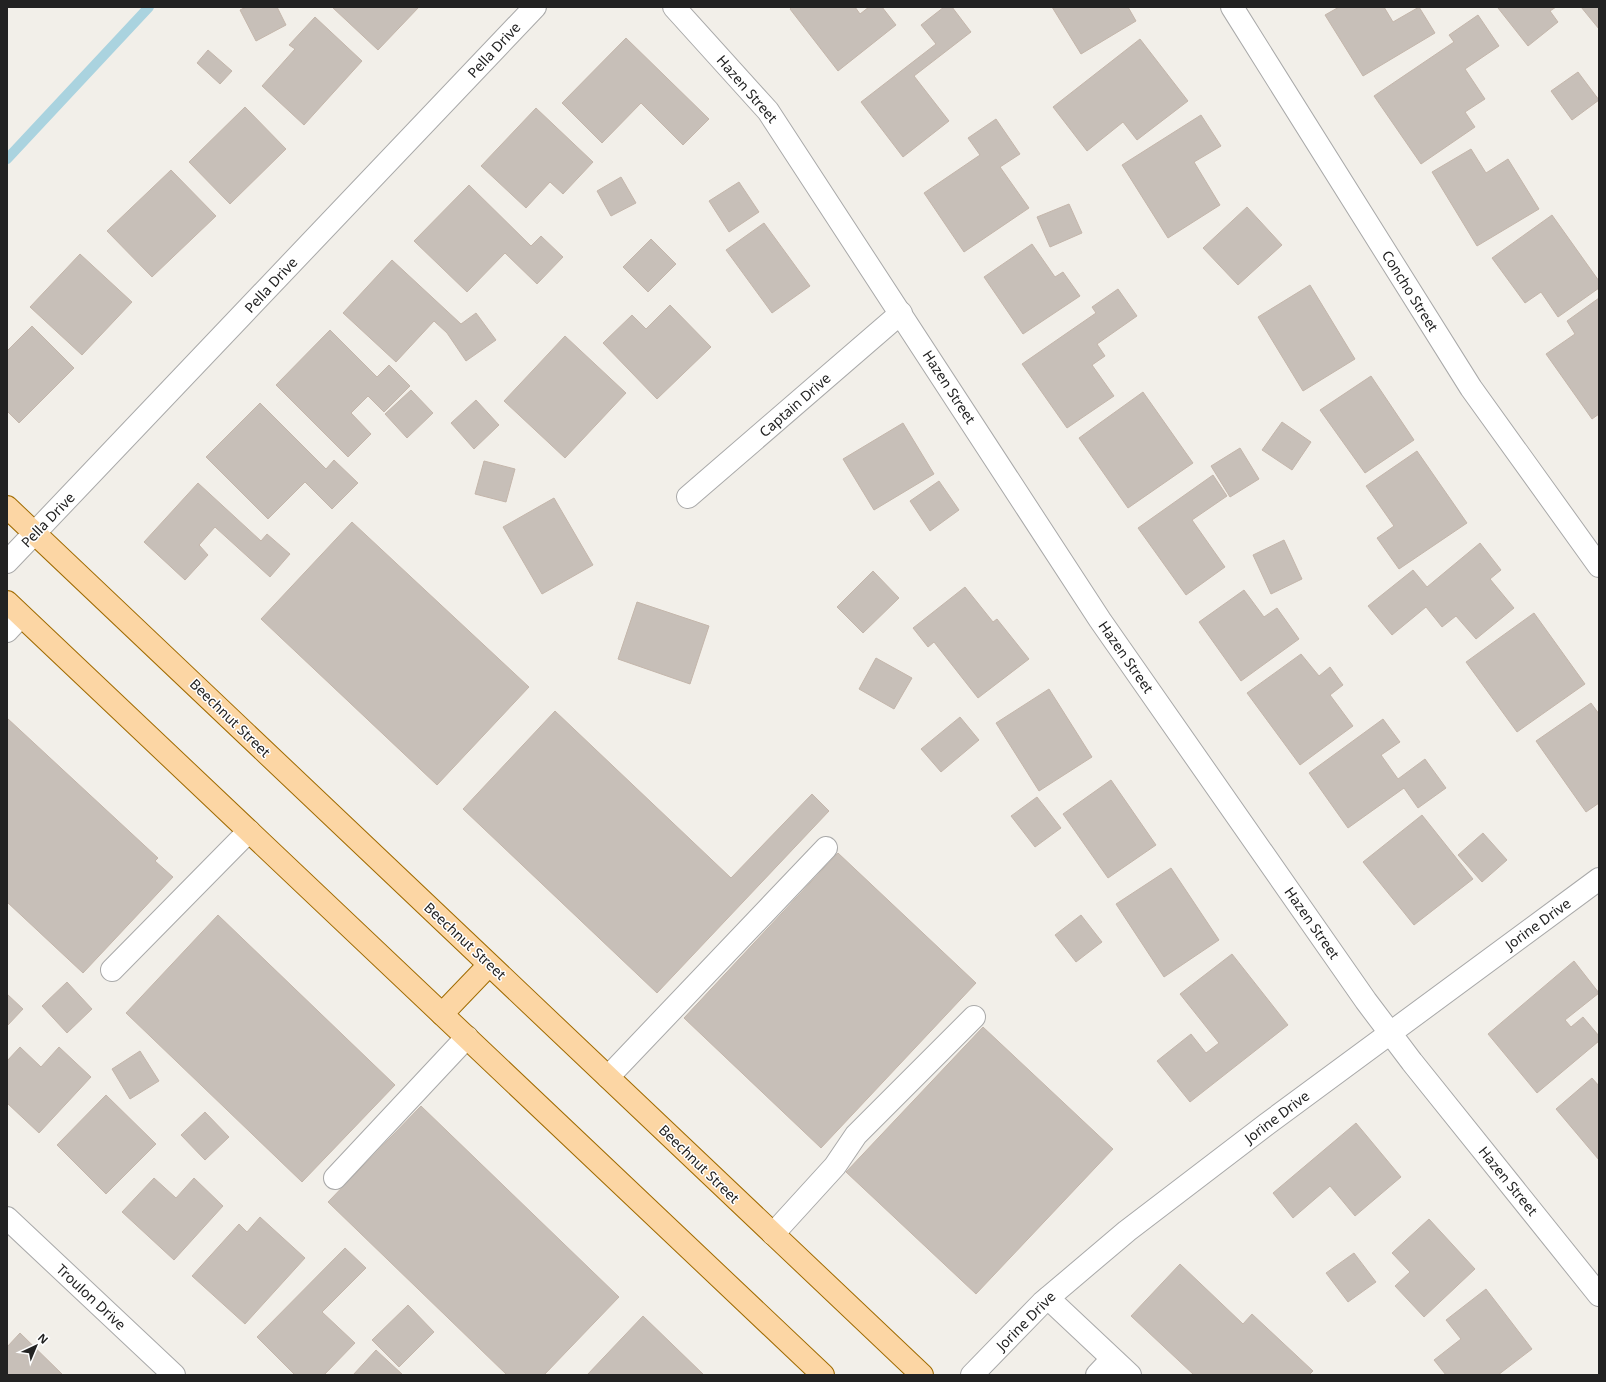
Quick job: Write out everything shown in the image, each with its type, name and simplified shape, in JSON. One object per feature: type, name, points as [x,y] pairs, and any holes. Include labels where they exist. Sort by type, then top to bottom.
[{"type":"main road","name":"Beechnut Street","points":[[7,507],[922,1375]]},
{"type":"main road","points":[[12,616],[249,831],[824,1375]]},
{"type":"main road","points":[[442,1014],[489,965]]},
{"type":"street","name":"Pella Drive","points":[[7,562],[535,7]]},
{"type":"street","name":"Hazen Street","points":[[674,7],[768,111],[1100,620],[1366,1001],[1599,1295]]},
{"type":"street","name":"Concho Street","points":[[1232,7],[1471,388],[1599,566]]},
{"type":"street","name":"Captain Drive","points":[[688,497],[901,313]]},
{"type":"street","points":[[112,970],[249,831]]},
{"type":"street","points":[[608,1077],[826,848]]},
{"type":"street","name":"Jorine Drive","points":[[972,1375],[1048,1298],[1127,1231],[1266,1124],[1599,879]]},
{"type":"street","points":[[773,1234],[835,1166],[856,1135],[974,1016]]},
{"type":"street","points":[[335,1178],[467,1037]]},
{"type":"street","name":"Troulon Drive","points":[[7,1218],[174,1375]]},
{"type":"street","points":[[1048,1298],[1130,1375]]},
{"type":"street","points":[[1097,1375],[1112,1359]]},
{"type":"building","points":[[246,7],[277,7],[286,25],[256,41],[240,10]]},
{"type":"building","points":[[332,7],[419,7],[378,50]]},
{"type":"building","points":[[792,7],[855,7],[860,14],[869,7],[882,7],[896,25],[838,71],[790,9]]},
{"type":"building","points":[[944,7],[952,7],[971,32],[914,76],[949,121],[903,157],[861,102],[936,44],[921,25]]},
{"type":"building","points":[[1052,7],[1128,7],[1136,21],[1081,54]]},
{"type":"building","points":[[1339,7],[1384,7],[1393,22],[1419,7],[1435,33],[1363,76],[1325,15]]},
{"type":"building","points":[[1556,7],[1550,11],[1558,22],[1528,46],[1498,8]]},
{"type":"building","points":[[1581,7],[1599,7],[1599,29]]},
{"type":"building","points":[[1478,15],[1499,46],[1465,69],[1485,99],[1465,112],[1475,127],[1421,164],[1374,96],[1454,42],[1449,35]]},
{"type":"building","points":[[315,17],[362,61],[304,125],[262,86],[295,49],[289,45]]},
{"type":"building","points":[[626,38],[709,119],[683,145],[641,103],[602,143],[562,103]]},
{"type":"building","points":[[1140,39],[1188,101],[1137,140],[1123,122],[1087,151],[1053,107]]},
{"type":"building","points":[[208,50],[232,71],[220,84],[197,63]]},
{"type":"building","points":[[1578,72],[1599,100],[1572,120],[1551,91]]},
{"type":"building","points":[[245,107],[286,149],[230,204],[189,162]]},
{"type":"building","points":[[536,108],[593,162],[563,194],[550,182],[526,208],[481,166]]},
{"type":"building","points":[[1201,115],[1221,146],[1194,162],[1220,205],[1168,238],[1122,165]]},
{"type":"building","points":[[996,119],[1020,154],[1000,167],[1029,208],[964,252],[924,193],[980,155],[968,138]]},
{"type":"building","points":[[1471,149],[1486,173],[1508,159],[1539,209],[1477,246],[1432,172]]},
{"type":"building","points":[[171,170],[216,216],[152,277],[107,231]]},
{"type":"building","points":[[621,177],[636,203],[611,216],[597,191]]},
{"type":"building","points":[[739,182],[759,212],[729,232],[709,201]]},
{"type":"building","points":[[469,185],[531,246],[541,236],[563,257],[537,284],[505,253],[467,292],[414,241]]},
{"type":"building","points":[[1069,204],[1082,233],[1050,247],[1037,217]]},
{"type":"building","points":[[1247,207],[1282,245],[1238,285],[1203,248]]},
{"type":"building","points":[[1552,215],[1599,281],[1599,288],[1558,317],[1541,292],[1525,303],[1492,258]]},
{"type":"building","points":[[764,223],[810,286],[772,313],[726,250]]},
{"type":"building","points":[[651,239],[676,264],[648,292],[623,267]]},
{"type":"building","points":[[1032,244],[1055,277],[1063,272],[1080,296],[1023,334],[984,277]]},
{"type":"building","points":[[80,254],[132,302],[82,355],[30,307]]},
{"type":"building","points":[[392,260],[461,324],[476,313],[496,340],[466,361],[447,333],[434,321],[396,362],[343,313]]},
{"type":"building","points":[[1310,285],[1355,359],[1303,391],[1258,317]]},
{"type":"building","points":[[1118,289],[1137,316],[1097,344],[1105,356],[1092,365],[1114,396],[1067,428],[1022,364],[1096,313],[1092,307]]},
{"type":"building","points":[[1599,298],[1599,414],[1592,419],[1546,354],[1575,334],[1567,321]]},
{"type":"building","points":[[670,305],[711,347],[657,399],[603,343],[632,315],[646,329]]},
{"type":"building","points":[[32,326],[74,368],[19,423],[7,411],[7,351]]},
{"type":"building","points":[[330,330],[377,377],[389,365],[410,386],[384,412],[368,396],[351,413],[371,434],[348,457],[276,385]]},
{"type":"building","points":[[565,336],[626,393],[565,458],[504,401]]},
{"type":"building","points":[[1371,376],[1414,440],[1365,473],[1320,410]]},
{"type":"building","points":[[411,390],[433,413],[407,438],[385,414]]},
{"type":"building","points":[[1143,392],[1193,463],[1128,508],[1079,438]]},
{"type":"building","points":[[476,400],[499,425],[474,449],[451,423]]},
{"type":"building","points":[[260,403],[326,469],[334,460],[358,483],[332,509],[305,482],[268,519],[206,457]]},
{"type":"building","points":[[1282,422],[1311,442],[1292,470],[1262,450]]},
{"type":"building","points":[[903,423],[934,474],[874,510],[843,459]]},
{"type":"building","points":[[1240,448],[1259,479],[1230,497],[1211,466]]},
{"type":"building","points":[[1417,451],[1467,523],[1399,569],[1377,538],[1394,526],[1366,486]]},
{"type":"building","points":[[484,461],[515,469],[506,502],[475,494]]},
{"type":"building","points":[[1213,475],[1227,496],[1192,520],[1225,567],[1186,595],[1138,528]]},
{"type":"building","points":[[939,481],[959,510],[930,531],[910,501]]},
{"type":"building","points":[[198,483],[261,541],[267,534],[290,554],[270,577],[215,527],[199,545],[208,555],[185,580],[144,542]]},
{"type":"building","points":[[554,498],[593,565],[542,594],[503,527]]},
{"type":"building","points":[[352,522],[529,687],[437,785],[261,619]]},
{"type":"building","points":[[1284,540],[1302,579],[1271,594],[1253,555]]},
{"type":"building","points":[[1480,543],[1501,570],[1490,579],[1514,608],[1476,639],[1456,616],[1442,627],[1426,607],[1392,635],[1368,606],[1413,570],[1427,587]]},
{"type":"building","points":[[873,571],[899,598],[863,633],[837,607]]},
{"type":"building","points":[[965,587],[993,622],[997,619],[1029,659],[978,698],[934,642],[928,647],[913,628]]},
{"type":"building","points":[[1244,590],[1264,617],[1277,608],[1299,639],[1241,681],[1199,622]]},
{"type":"building","points":[[637,602],[709,626],[690,684],[618,659]]},
{"type":"building","points":[[1534,613],[1585,684],[1517,732],[1466,662]]},
{"type":"building","points":[[1301,654],[1319,676],[1330,667],[1343,685],[1330,695],[1353,726],[1300,765],[1247,693]]},
{"type":"building","points":[[876,658],[912,678],[894,709],[859,689]]},
{"type":"building","points":[[1049,689],[1092,757],[1039,791],[996,723]]},
{"type":"building","points":[[1591,703],[1599,714],[1599,803],[1586,812],[1536,741]]},
{"type":"building","points":[[555,711],[731,878],[812,794],[829,811],[657,993],[463,809]]},
{"type":"building","points":[[960,717],[979,740],[941,772],[921,749]]},
{"type":"building","points":[[7,718],[158,858],[155,861],[173,877],[83,973],[7,902]]},
{"type":"building","points":[[1383,719],[1400,742],[1381,755],[1398,779],[1425,759],[1446,788],[1418,808],[1404,788],[1348,828],[1309,773]]},
{"type":"building","points":[[1111,780],[1156,845],[1108,878],[1063,814]]},
{"type":"building","points":[[1037,797],[1061,828],[1035,847],[1011,816]]},
{"type":"building","points":[[1422,815],[1473,879],[1414,925],[1363,862]]},
{"type":"building","points":[[1483,833],[1507,860],[1482,882],[1458,855]]},
{"type":"building","points":[[838,853],[976,983],[821,1148],[684,1018]]},
{"type":"building","points":[[1171,868],[1219,940],[1164,977],[1116,904]]},
{"type":"building","points":[[218,915],[395,1085],[302,1182],[126,1013]]},
{"type":"building","points":[[1081,915],[1102,942],[1076,962],[1055,935]]},
{"type":"building","points":[[1232,954],[1288,1025],[1190,1102],[1157,1061],[1191,1034],[1206,1053],[1219,1043],[1180,994]]},
{"type":"building","points":[[1574,961],[1599,993],[1565,1020],[1571,1027],[1583,1017],[1599,1036],[1599,1041],[1537,1093],[1488,1034]]},
{"type":"building","points":[[67,982],[92,1009],[67,1033],[42,1006]]},
{"type":"building","points":[[7,994],[23,1009],[7,1026]]},
{"type":"building","points":[[983,1027],[1113,1149],[976,1294],[846,1172]]},
{"type":"building","points":[[20,1047],[41,1067],[59,1047],[91,1077],[39,1133],[7,1103],[7,1061]]},
{"type":"building","points":[[140,1051],[159,1081],[130,1099],[112,1069]]},
{"type":"building","points":[[1592,1078],[1599,1086],[1599,1160],[1556,1109]]},
{"type":"building","points":[[106,1095],[156,1144],[106,1194],[57,1145]]},
{"type":"building","points":[[421,1106],[619,1297],[544,1375],[507,1375],[328,1202]]},
{"type":"building","points":[[205,1112],[229,1137],[205,1160],[181,1135]]},
{"type":"building","points":[[1356,1123],[1401,1177],[1355,1216],[1330,1186],[1293,1218],[1273,1193]]},
{"type":"building","points":[[154,1178],[176,1198],[194,1178],[223,1206],[174,1260],[122,1212]]},
{"type":"building","points":[[260,1217],[305,1258],[245,1324],[192,1276],[239,1224],[247,1232]]},
{"type":"building","points":[[1429,1219],[1475,1269],[1424,1317],[1395,1286],[1410,1272],[1392,1253]]},
{"type":"building","points":[[345,1248],[366,1268],[322,1312],[355,1343],[324,1375],[295,1375],[257,1337]]},
{"type":"building","points":[[1354,1253],[1376,1282],[1348,1302],[1326,1273]]},
{"type":"building","points":[[1180,1264],[1243,1324],[1252,1314],[1313,1371],[1309,1375],[1194,1375],[1131,1316]]},
{"type":"building","points":[[1486,1289],[1532,1349],[1498,1375],[1446,1375],[1434,1360],[1461,1339],[1446,1320]]},
{"type":"building","points":[[408,1305],[434,1332],[399,1367],[372,1340]]},
{"type":"building","points":[[643,1316],[704,1375],[587,1375]]},
{"type":"building","points":[[20,1333],[63,1375],[7,1375],[7,1347]]},
{"type":"building","points":[[376,1350],[403,1375],[353,1375]]},
{"type":"waterway","points":[[7,159],[149,7]]}]
